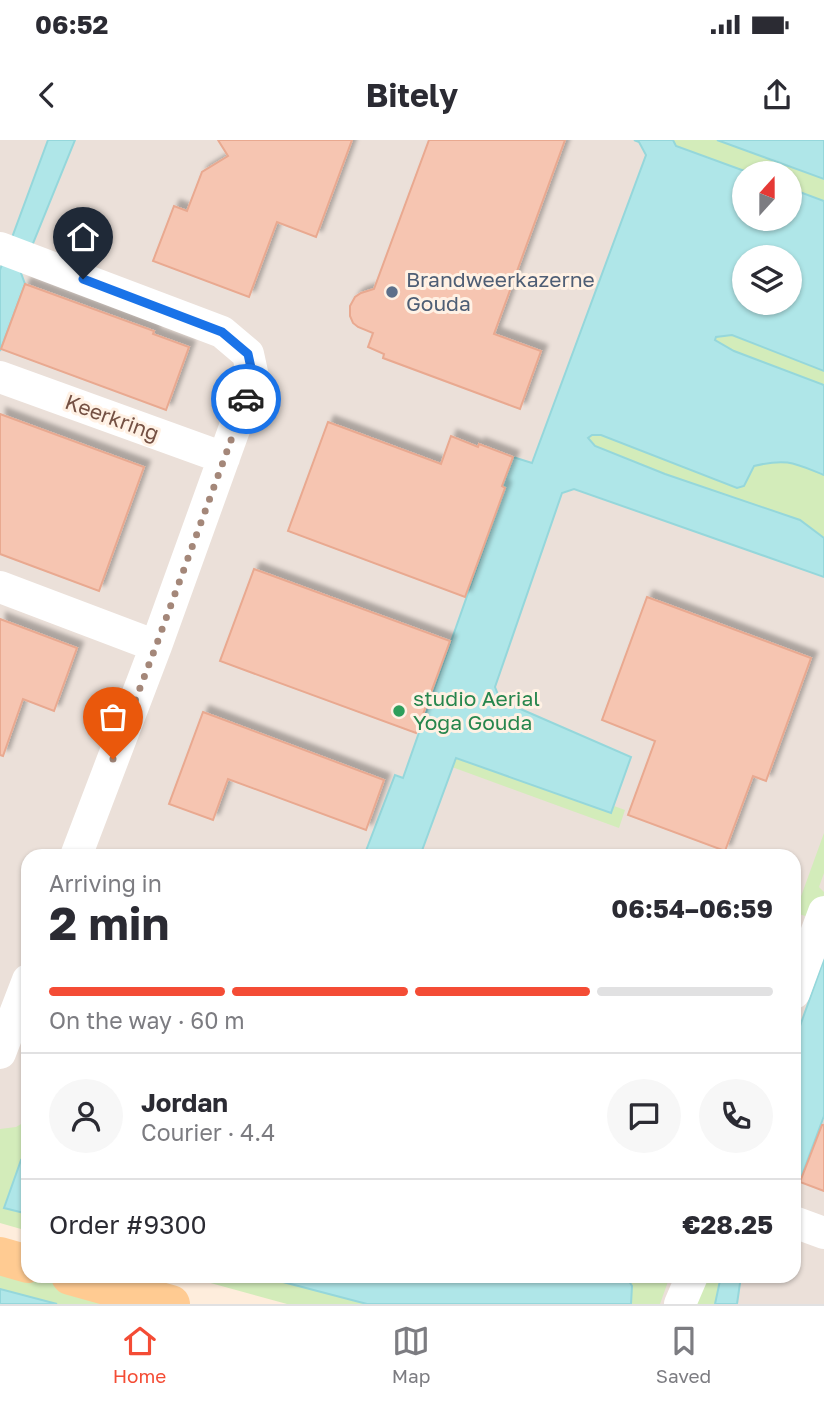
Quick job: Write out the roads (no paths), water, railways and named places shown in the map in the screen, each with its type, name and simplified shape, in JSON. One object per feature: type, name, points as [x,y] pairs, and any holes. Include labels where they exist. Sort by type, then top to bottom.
[{"type":"main road","points":[[0,1256],[21,1262]]},
{"type":"main road","points":[[95,1283],[171,1304]]},
{"type":"street","points":[[2,249],[222,332],[248,354],[253,377],[156,646],[79,849]]},
{"type":"street","name":"Keerkring","points":[[0,377],[224,458]]},
{"type":"street","points":[[0,587],[156,646]]},
{"type":"street","points":[[801,968],[812,923]]},
{"type":"street","points":[[0,1053],[21,998]]},
{"type":"street","points":[[801,1225],[824,1233]]},
{"type":"street","points":[[680,1304],[689,1283]]},
{"type":"water","points":[[48,140],[75,140],[21,273],[25,284],[0,351],[0,270]]},
{"type":"water","points":[[634,140],[673,140],[676,146],[732,166],[732,231],[802,231],[802,193],[824,201],[824,371],[732,335],[716,337],[715,340],[734,351],[824,385],[824,475],[790,463],[775,462],[754,466],[744,486],[737,488],[601,435],[588,438],[595,446],[665,474],[800,520],[824,538],[824,577],[574,489],[562,493],[495,687],[499,697],[516,707],[631,757],[611,813],[456,758],[423,849],[367,849],[395,775],[403,778],[505,488],[502,486],[513,457],[532,463],[646,155],[639,142]]},
{"type":"water","points":[[717,140],[824,140],[824,179],[802,171],[802,161],[775,161]]},
{"type":"water","points":[[824,959],[824,1116],[801,1178],[801,1023]]},
{"type":"water","points":[[21,1160],[21,1212],[4,1208]]},
{"type":"water","points":[[287,1283],[630,1283],[632,1286],[631,1304],[367,1304]]},
{"type":"water","points":[[720,1283],[740,1283],[737,1304],[715,1304]]},
{"type":"water","points":[[0,1289],[57,1304],[0,1304]]},
{"type":"place","name":"Brandweerkazerne Gouda","points":[[392,292]]},
{"type":"place","name":"studio Aerial Yoga Gouda","points":[[399,711]]}]
